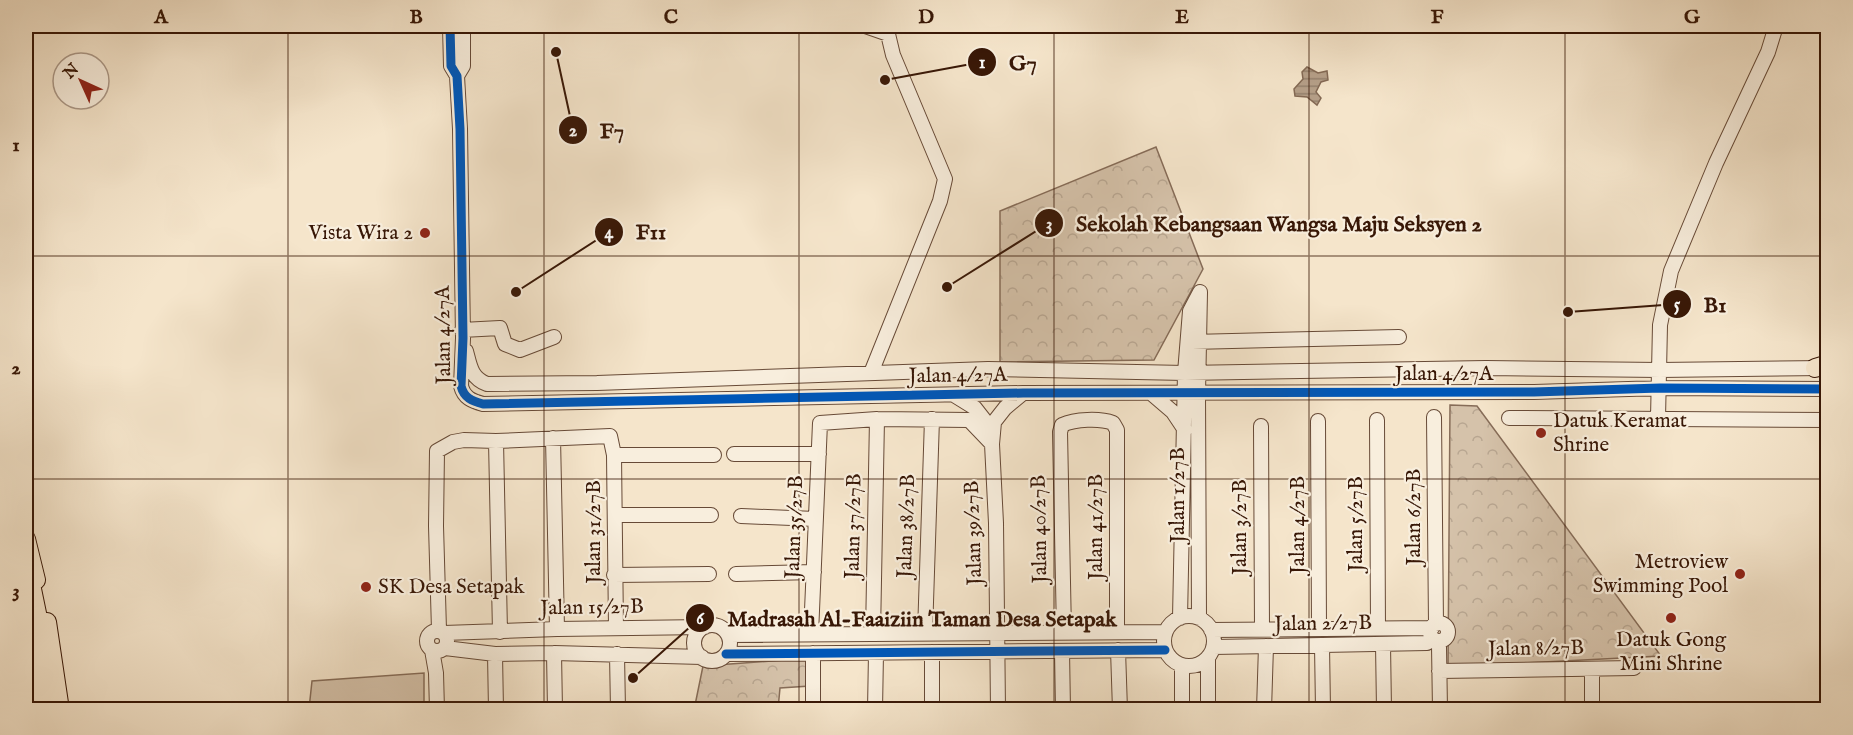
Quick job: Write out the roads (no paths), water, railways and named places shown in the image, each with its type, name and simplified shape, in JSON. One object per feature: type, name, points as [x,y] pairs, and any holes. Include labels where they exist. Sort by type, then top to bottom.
[{"type":"highway","points":[[26,565],[39,628],[46,710]]},
{"type":"highway","points":[[26,667],[29,710]]},
{"type":"main road","points":[[26,539],[46,621],[60,710]]},
{"type":"main road","points":[[26,697],[29,710]]},
{"type":"street","name":"Jalan 4/27A","points":[[450,26],[451,66],[457,76],[460,129],[462,334],[460,386],[463,394],[471,401],[483,404],[1023,393],[1152,394],[1194,398],[1213,393],[1534,392],[1660,388],[1827,389]]},
{"type":"street","name":"Jalan 4/27A","points":[[457,76],[463,66],[463,26]]},
{"type":"street","points":[[865,26],[888,34],[893,55],[945,179],[940,201],[871,373]]},
{"type":"street","points":[[1658,418],[1660,325],[1671,271],[1716,163],[1768,52],[1776,26]]},
{"type":"street","name":"Jalan 1/27B","points":[[1199,618],[1193,342],[1190,311],[1201,289]]},
{"type":"street","points":[[462,334],[500,328],[505,344],[520,350],[554,337]]},
{"type":"street","name":"Jalan 4/27A","points":[[462,334],[472,373],[487,384],[597,383],[988,369],[1192,373],[1486,368],[1660,370],[1823,366]]},
{"type":"street","points":[[1193,342],[1399,337]]},
{"type":"street","points":[[730,379],[731,399]]},
{"type":"street","points":[[992,438],[994,422],[1005,408],[1023,393]]},
{"type":"street","points":[[953,394],[975,408],[992,438]]},
{"type":"street","points":[[1152,394],[1173,412],[1185,430]]},
{"type":"street","name":"Jalan 1/27B","points":[[1180,618],[1185,430],[1194,398]]},
{"type":"street","name":"Jalan 6/27B","points":[[1434,417],[1440,710]]},
{"type":"street","points":[[1509,418],[1827,420]]},
{"type":"street","points":[[877,419],[969,420],[992,438]]},
{"type":"street","name":"Jalan 35/27B","points":[[811,634],[820,423],[877,419]]},
{"type":"street","name":"Jalan 37/27B","points":[[873,634],[877,419]]},
{"type":"street","name":"Jalan 38/27B","points":[[925,633],[932,419]]},
{"type":"street","name":"Jalan 5/27B","points":[[1377,420],[1378,628]]},
{"type":"street","name":"Jalan 41/27B","points":[[1062,425],[1068,422],[1107,421],[1113,423],[1117,430],[1117,632]]},
{"type":"street","name":"Jalan 4/27B","points":[[1318,421],[1319,629]]},
{"type":"street","name":"Jalan 40/27B","points":[[1062,425],[1060,432],[1060,523],[1064,633]]},
{"type":"street","name":"Jalan 3/27B","points":[[1261,426],[1262,629]]},
{"type":"street","name":"Jalan 31/27B","points":[[553,438],[610,436],[614,455],[616,628]]},
{"type":"street","points":[[437,710],[436,673],[439,650],[448,640],[439,629],[436,526],[437,451],[453,442],[464,440],[553,438],[557,629]]},
{"type":"street","name":"Jalan 39/27B","points":[[992,438],[998,710]]},
{"type":"street","points":[[496,441],[500,632]]},
{"type":"street","points":[[734,454],[819,454]]},
{"type":"street","points":[[614,455],[714,455]]},
{"type":"street","points":[[615,515],[711,514]]},
{"type":"street","points":[[741,516],[815,519]]},
{"type":"street","points":[[736,574],[814,572]]},
{"type":"street","points":[[615,575],[708,574]]},
{"type":"street","points":[[1208,710],[1211,652],[1211,630],[1199,618],[1180,618],[1165,632],[1163,644],[1175,663],[1182,666],[1197,665],[1211,652]]},
{"type":"street","points":[[728,635],[730,645],[722,658],[712,661],[702,657],[695,647],[697,635],[705,627],[716,626],[728,635],[1165,632]]},
{"type":"street","name":"Jalan 15/27B","points":[[439,629],[500,632],[705,627]]},
{"type":"street","name":"Jalan 2/27B","points":[[1211,630],[1378,628],[1437,633]]},
{"type":"street","name":"Jalan 2/27B","points":[[1211,652],[1266,646],[1427,643],[1437,633]]},
{"type":"street","points":[[1383,644],[1384,710]]},
{"type":"street","points":[[1322,645],[1323,710]]},
{"type":"street","points":[[1264,710],[1266,646]]},
{"type":"street","name":"Jalan 15/27B","points":[[439,650],[495,654],[554,653],[702,657]]},
{"type":"street","points":[[1118,650],[1120,710]]},
{"type":"street","points":[[726,654],[1165,650]]},
{"type":"street","points":[[1062,651],[1063,710]]},
{"type":"street","points":[[932,652],[932,710]]},
{"type":"street","points":[[554,653],[555,710]]},
{"type":"street","points":[[813,653],[813,710]]},
{"type":"street","points":[[875,710],[876,653]]},
{"type":"street","points":[[495,654],[496,710]]},
{"type":"street","points":[[617,654],[618,710]]},
{"type":"street","points":[[1182,666],[1182,710]]},
{"type":"street","name":"Jalan 8/27B","points":[[1440,671],[1634,668]]},
{"type":"street","points":[[1592,669],[1592,710]]},
{"type":"place","name":"F7","points":[[556,52]]},
{"type":"place","name":"G7","points":[[885,80]]},
{"type":"place","name":"Vista Wira 2","points":[[425,233]]},
{"type":"place","name":"Sekolah Kebangsaan Wangsa Maju Seksyen 2","points":[[947,287]]},
{"type":"place","name":"F11","points":[[516,292]]},
{"type":"place","name":"B1","points":[[1568,312]]},
{"type":"place","name":"Datuk Keramat Shrine","points":[[1541,433]]},
{"type":"place","name":"Metroview Swimming Pool","points":[[1740,574]]},
{"type":"place","name":"SK Desa Setapak","points":[[366,587]]},
{"type":"place","name":"Datuk Gong Mini Shrine","points":[[1671,618]]},
{"type":"place","name":"Madrasah Al-Faaiziin Taman Desa Setapak","points":[[633,678]]}]
